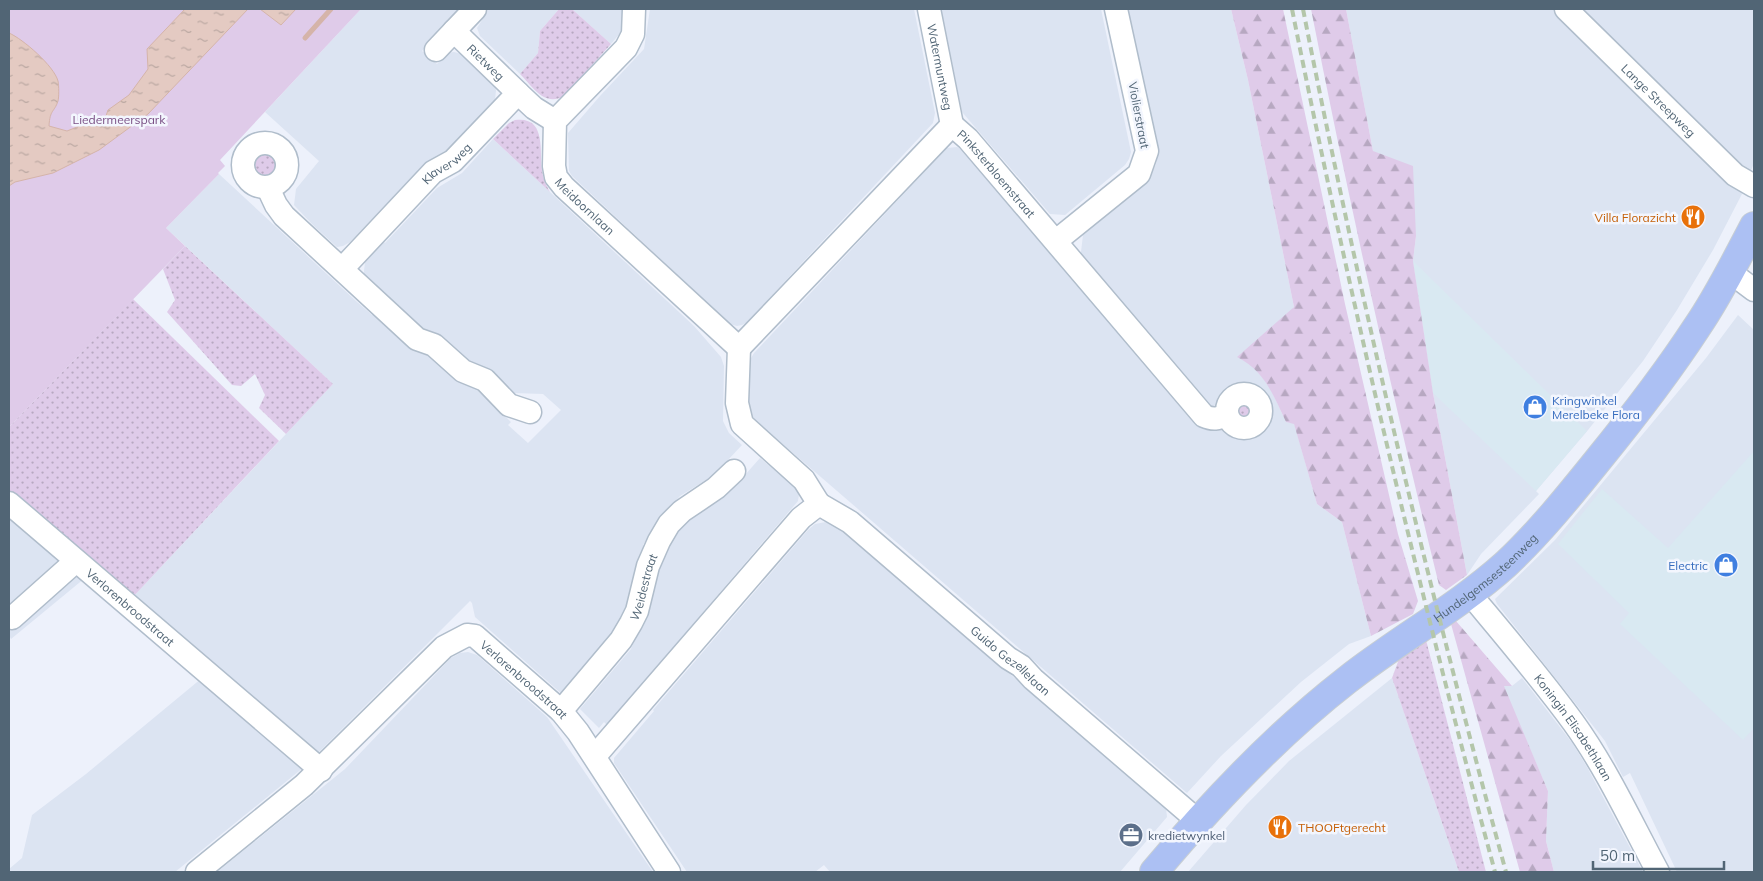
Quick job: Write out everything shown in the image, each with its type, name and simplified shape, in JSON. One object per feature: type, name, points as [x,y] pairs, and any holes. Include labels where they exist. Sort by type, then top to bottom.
[{"type":"main road","name":"Hundelgemsesteenweg","points":[[1154,872],[1197,820],[1265,751],[1347,680],[1417,629],[1470,594],[1539,531],[1566,500],[1659,382],[1698,326],[1730,272],[1754,226]]},
{"type":"street","points":[[436,50],[475,9]]},
{"type":"street","points":[[518,93],[534,108],[555,121],[626,48],[633,34],[634,9]]},
{"type":"street","name":"Watermuntweg","points":[[929,9],[952,125]]},
{"type":"street","name":"Violierstraat","points":[[1056,241],[1139,174],[1147,150],[1116,9]]},
{"type":"street","name":"Lange Streepweg","points":[[1566,9],[1735,175],[1754,186]]},
{"type":"street","name":"Rietweg","points":[[454,31],[518,93]]},
{"type":"street","name":"Klaverweg","points":[[342,269],[433,172],[453,162],[518,93]]},
{"type":"street","name":"Meidoornlaan","points":[[555,121],[554,166],[556,177],[564,187],[739,348]]},
{"type":"street","name":"Pinksterbloemstraat","points":[[739,348],[952,125],[968,139],[1204,416],[1210,419],[1217,419],[1227,415]]},
{"type":"street","points":[[268,188],[284,216],[417,339],[434,345],[463,371],[484,380],[509,405],[530,412]]},
{"type":"street","points":[[1730,272],[1754,290]]},
{"type":"street","name":"Guido Gezellelaan","points":[[739,348],[737,403],[742,424],[804,480],[819,504],[850,522],[1008,658],[1021,666],[1040,686],[1197,820]]},
{"type":"street","name":"Weidestraat","points":[[561,711],[621,640],[631,623],[637,611],[648,566],[658,541],[669,524],[682,511],[716,488],[734,471]]},
{"type":"street","name":"Verlorenbroodstraat","points":[[9,503],[320,770]]},
{"type":"street","points":[[595,756],[801,518],[819,504]]},
{"type":"street","name":"Verlorenbroodstraat","points":[[12,618],[76,561]]},
{"type":"street","name":"Koningin Elisabethlaan","points":[[1470,594],[1574,723],[1605,772],[1658,872]]},
{"type":"street","name":"Verlorenbroodstraat","points":[[197,872],[304,785],[444,647],[467,635],[475,636],[561,711],[595,756],[669,872]]},
{"type":"shaded area","points":[[361,9],[460,9],[422,51],[437,64],[447,53],[462,54],[495,84],[496,91],[495,99],[449,149],[421,167],[350,242],[337,247],[294,205],[296,189],[319,161],[265,112]]},
{"type":"shaded area","points":[[489,9],[559,9],[540,31],[538,53],[520,74],[480,36],[477,28]]},
{"type":"shaded area","points":[[572,9],[623,9],[624,19],[621,32],[611,44]]},
{"type":"shaded area","points":[[650,9],[914,9],[935,113],[933,123],[746,323],[742,325],[730,324],[572,176],[569,171],[568,133],[644,49]]},
{"type":"shaded area","points":[[941,9],[1101,9],[1131,152],[1125,165],[1065,215],[1050,214],[962,112]]},
{"type":"shaded area","points":[[1128,9],[1231,9],[1248,80],[1294,307],[1250,363],[1269,385],[1286,422],[1294,423],[1317,504],[1342,522],[1371,636],[1349,644],[1301,682],[1221,756],[1187,793],[756,421],[750,413],[749,407],[749,367],[754,353],[947,148],[957,147],[962,150],[1077,286],[1083,235],[1141,185],[1152,173],[1156,164],[1158,152]]},
{"type":"shaded area","points":[[1346,9],[1754,9],[1754,163],[1742,194],[1713,250],[1677,310],[1643,361],[1536,491],[1539,494],[1481,554],[1467,575],[1433,393],[1413,261],[1416,236],[1373,151]]},
{"type":"shaded area","points":[[493,139],[694,326],[721,357],[724,366],[723,421],[729,433],[742,445],[714,475],[680,496],[659,519],[643,545],[645,547],[630,601],[622,616],[610,637],[563,695],[475,617],[470,601],[304,767],[175,872],[9,872],[9,869],[22,858],[32,815],[86,774],[202,678],[85,578],[11,639],[9,635],[9,514],[132,598],[333,384],[166,228],[219,174],[356,301],[372,315],[374,314],[412,349],[427,354],[459,381],[473,386],[511,422],[508,425],[528,443],[561,410],[543,394],[513,393],[489,369],[468,360],[443,337],[422,330],[364,275],[365,262],[437,188],[462,173]]},
{"type":"shaded area","points":[[1413,261],[1587,431],[1536,491],[1433,393]]},
{"type":"shaded area","points":[[1738,315],[1754,330],[1754,872],[1677,872],[1630,773],[1623,777],[1605,741],[1495,599],[1555,540],[1706,358]]},
{"type":"shaded area","points":[[1754,451],[1754,728],[1743,740],[1620,624],[1629,613],[1558,544],[1602,489],[1668,548]]},
{"type":"shaded area","points":[[760,458],[797,489],[799,494],[798,501],[607,725],[604,722],[599,728],[580,709],[631,649],[645,613],[664,553],[680,525],[737,484]]},
{"type":"shaded area","points":[[826,522],[842,530],[1166,808],[1167,817],[1120,872],[830,872],[824,865],[815,872],[687,872],[614,763],[614,758],[808,530],[815,524]]},
{"type":"shaded area","points":[[468,652],[477,655],[547,717],[653,872],[217,872],[345,769],[451,658],[460,653]]},
{"type":"shaded area","points":[[1392,678],[1459,872],[1188,872],[1246,805],[1289,761]]},
{"type":"shaded area","points":[[1522,678],[1573,744],[1643,872],[1554,872],[1546,841],[1548,791],[1503,686],[1512,686]]},
{"type":"green space","name":"Liedermeerspark","points":[[9,9],[361,9],[220,160],[225,166],[219,174],[166,228],[185,246],[9,427]]},
{"type":"green space","points":[[559,9],[572,9],[611,44],[564,96],[551,99],[534,90],[520,74],[538,53],[540,31]]},
{"type":"green space","points":[[1231,9],[1283,9],[1345,304],[1398,534],[1418,601],[1413,614],[1371,636],[1342,522],[1317,504],[1294,424],[1286,422],[1272,393],[1255,369],[1237,357],[1294,307],[1248,80]]},
{"type":"green space","points":[[1311,9],[1346,9],[1373,151],[1413,166],[1416,236],[1413,261],[1433,393],[1467,575],[1446,590],[1439,585],[1405,442],[1356,226]]},
{"type":"green space","points":[[515,120],[525,120],[532,123],[537,129],[541,145],[542,173],[550,192],[493,139],[509,123]]},
{"type":"green space","points":[[265,150],[276,154],[280,165],[276,176],[265,180],[254,176],[250,165],[254,154]]},
{"type":"green space","points":[[185,246],[333,384],[286,434],[259,408],[265,395],[255,374],[241,386],[232,385],[167,312],[175,300],[163,269]]},
{"type":"green space","points":[[133,299],[279,441],[132,598],[9,492],[9,427]]},
{"type":"green space","points":[[1239,402],[1247,402],[1253,408],[1253,416],[1247,422],[1239,422],[1233,416],[1233,408]]},
{"type":"green space","points":[[1456,621],[1512,686],[1504,686],[1548,791],[1546,841],[1554,872],[1520,872],[1451,624]]},
{"type":"green space","points":[[1426,640],[1486,872],[1459,872],[1392,678],[1399,659]]},
{"type":"water","points":[[185,9],[248,9],[148,114],[99,150],[53,173],[15,182],[9,186],[9,33],[22,41],[51,68],[58,81],[59,91],[57,105],[51,114],[49,126],[67,131],[87,123],[97,126],[105,119],[108,110],[129,95],[148,69],[147,49]]},
{"type":"water","points":[[260,9],[296,9],[281,25]]},
{"type":"waterway","points":[[305,38],[331,9]]},
{"type":"railway","points":[[1292,9],[1337,226],[1386,442],[1439,658],[1495,872]]},
{"type":"railway","points":[[1303,9],[1348,226],[1397,442],[1449,658],[1506,872]]},
{"type":"place","name":"Villa Florazicht","points":[[1693,217]]},
{"type":"place","name":"Kringwinkel Merelbeke Flora","points":[[1535,407]]},
{"type":"place","name":"Electric","points":[[1726,565]]},
{"type":"place","name":"THOOFtgerecht","points":[[1280,827]]},
{"type":"place","name":"kredietwynkel","points":[[1131,835]]}]
